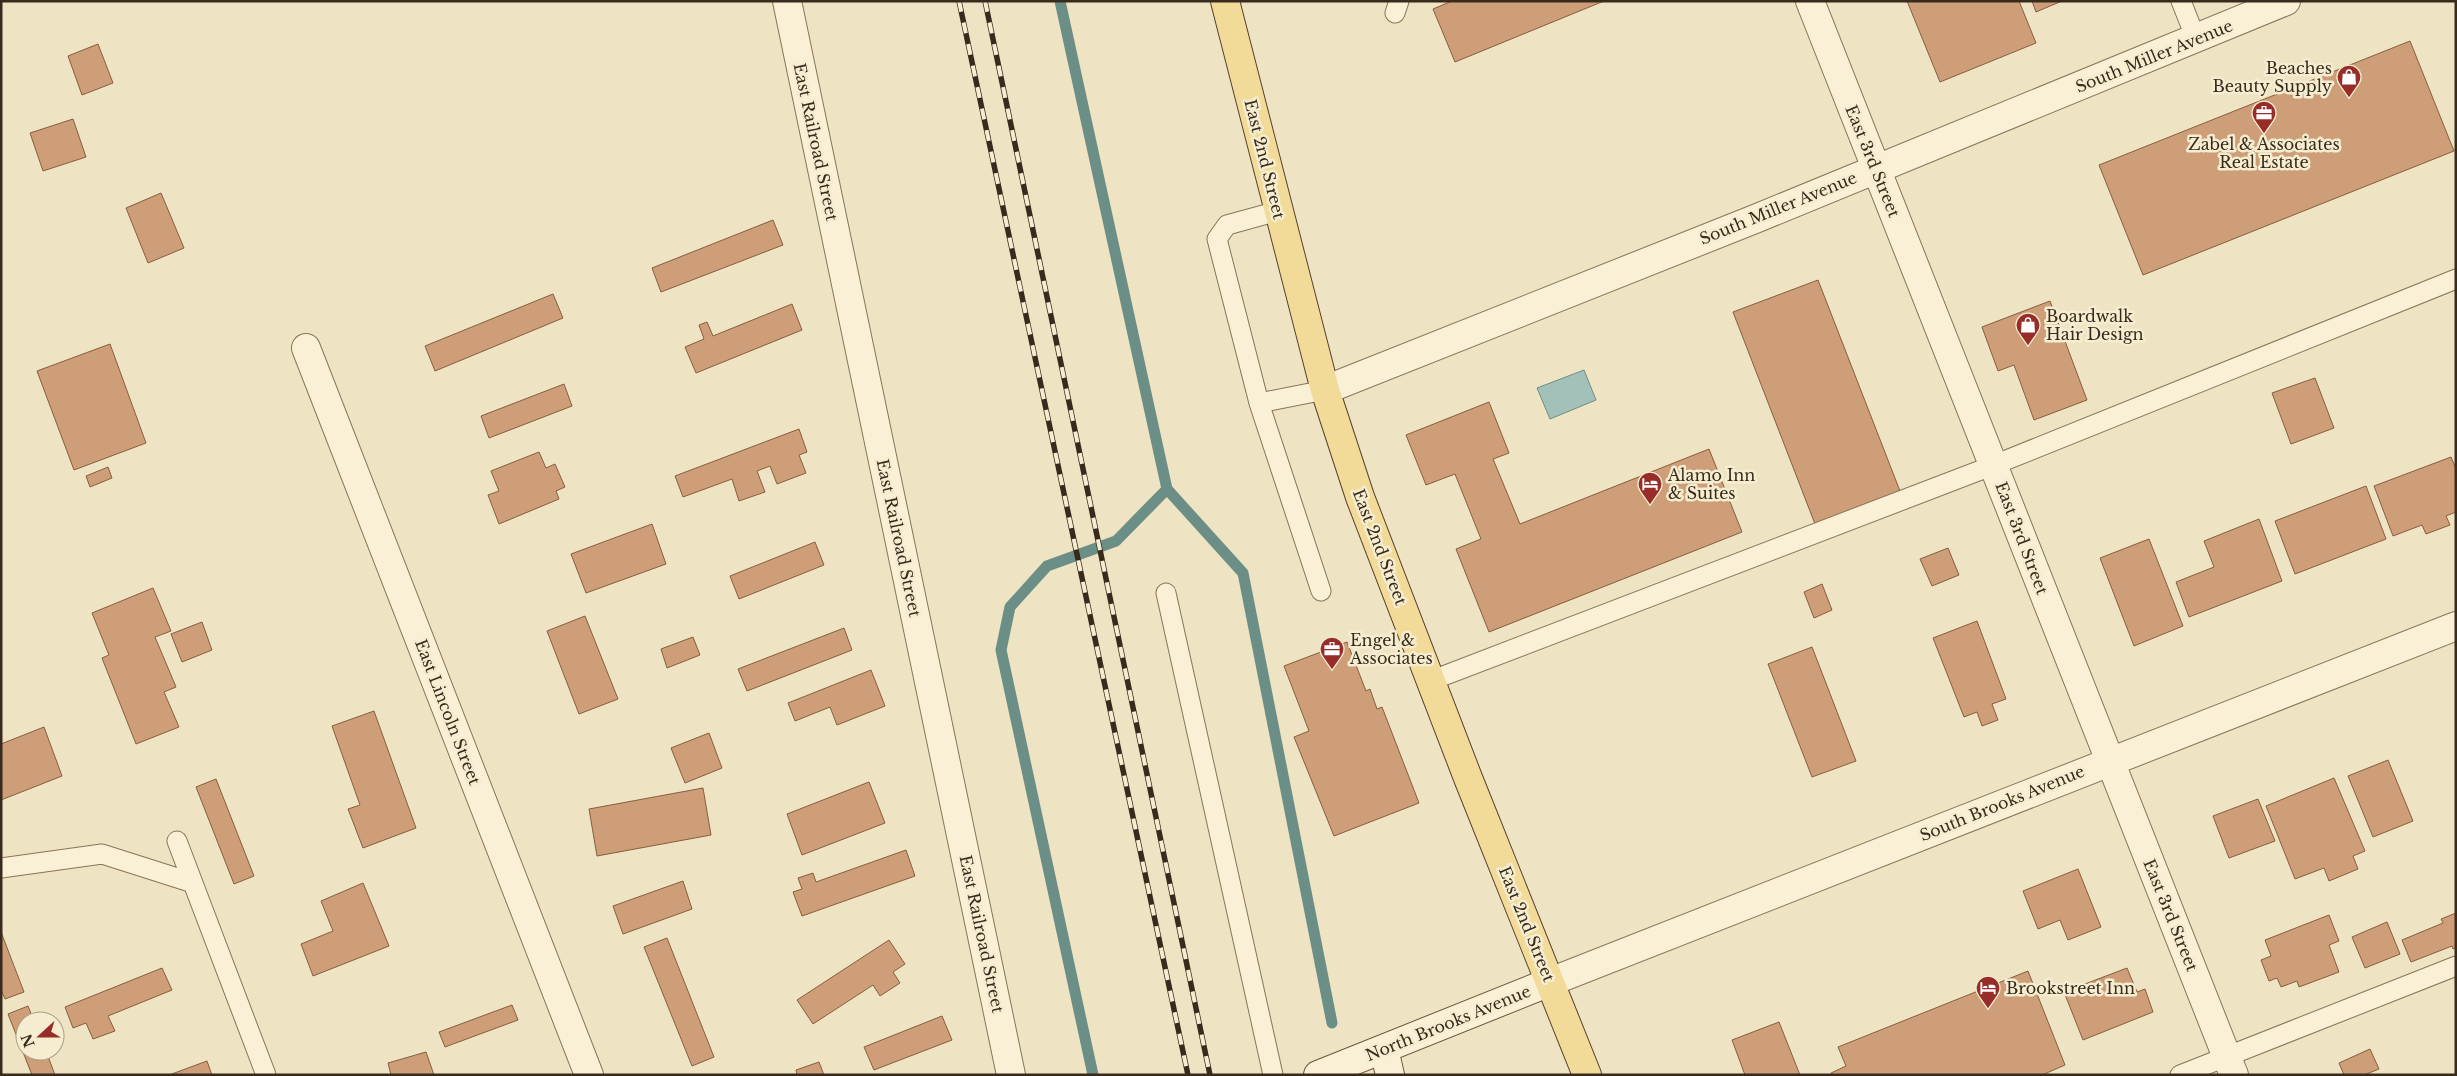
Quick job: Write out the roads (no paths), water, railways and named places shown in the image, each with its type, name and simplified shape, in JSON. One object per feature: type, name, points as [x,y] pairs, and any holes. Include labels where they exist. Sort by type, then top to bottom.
[{"type":"main road","name":"East 2nd Street","points":[[1225,1],[1325,390],[1360,497],[1430,681],[1587,1075]]},
{"type":"street","name":"East Railroad Street","points":[[787,1],[1011,1075]]},
{"type":"street","name":"East 3rd Street","points":[[1810,1],[2231,1066]]},
{"type":"street","name":"South Miller Avenue","points":[[1325,390],[1876,169],[2286,1]]},
{"type":"street","name":"East Lincoln Street","points":[[306,348],[589,1075]]},
{"type":"street","name":"South Brooks Avenue","points":[[1550,982],[2456,626]]},
{"type":"street","name":"North Brooks Avenue","points":[[1318,1075],[1387,1062],[1550,982]]},
{"type":"lane","points":[[2181,1],[2196,39]]},
{"type":"lane","points":[[1278,211],[1227,225],[1217,239],[1259,403],[1321,591]]},
{"type":"lane","points":[[1430,681],[1994,465],[2456,278]]},
{"type":"lane","points":[[1259,403],[1325,390]]},
{"type":"lane","points":[[1166,592],[1273,1075]]},
{"type":"lane","points":[[177,841],[266,1075]]},
{"type":"lane","points":[[1,868],[102,854],[193,883]]},
{"type":"lane","points":[[2180,1075],[2231,1066],[2456,966]]},
{"type":"water","points":[[1584,370],[1596,400],[1550,419],[1537,388]]},
{"type":"waterway","points":[[1060,1],[1167,489],[1116,541],[1047,566],[1010,607],[1001,650],[1093,1075]]},
{"type":"waterway","points":[[1167,489],[1243,573],[1332,1023]]},
{"type":"railway","points":[[959,1],[1188,1075]]},
{"type":"railway","points":[[985,1],[1210,1075]]},
{"type":"place","name":"Beaches Beauty Supply","points":[[2349,98]]},
{"type":"place","name":"Zabel & Associates Real Estate","points":[[2264,134]]},
{"type":"place","name":"Boardwalk Hair Design","points":[[2028,346]]},
{"type":"place","name":"Alamo Inn & Suites","points":[[1650,505]]},
{"type":"place","name":"Engel & Associates","points":[[1332,670]]},
{"type":"place","name":"Brookstreet Inn","points":[[1988,1009]]}]
